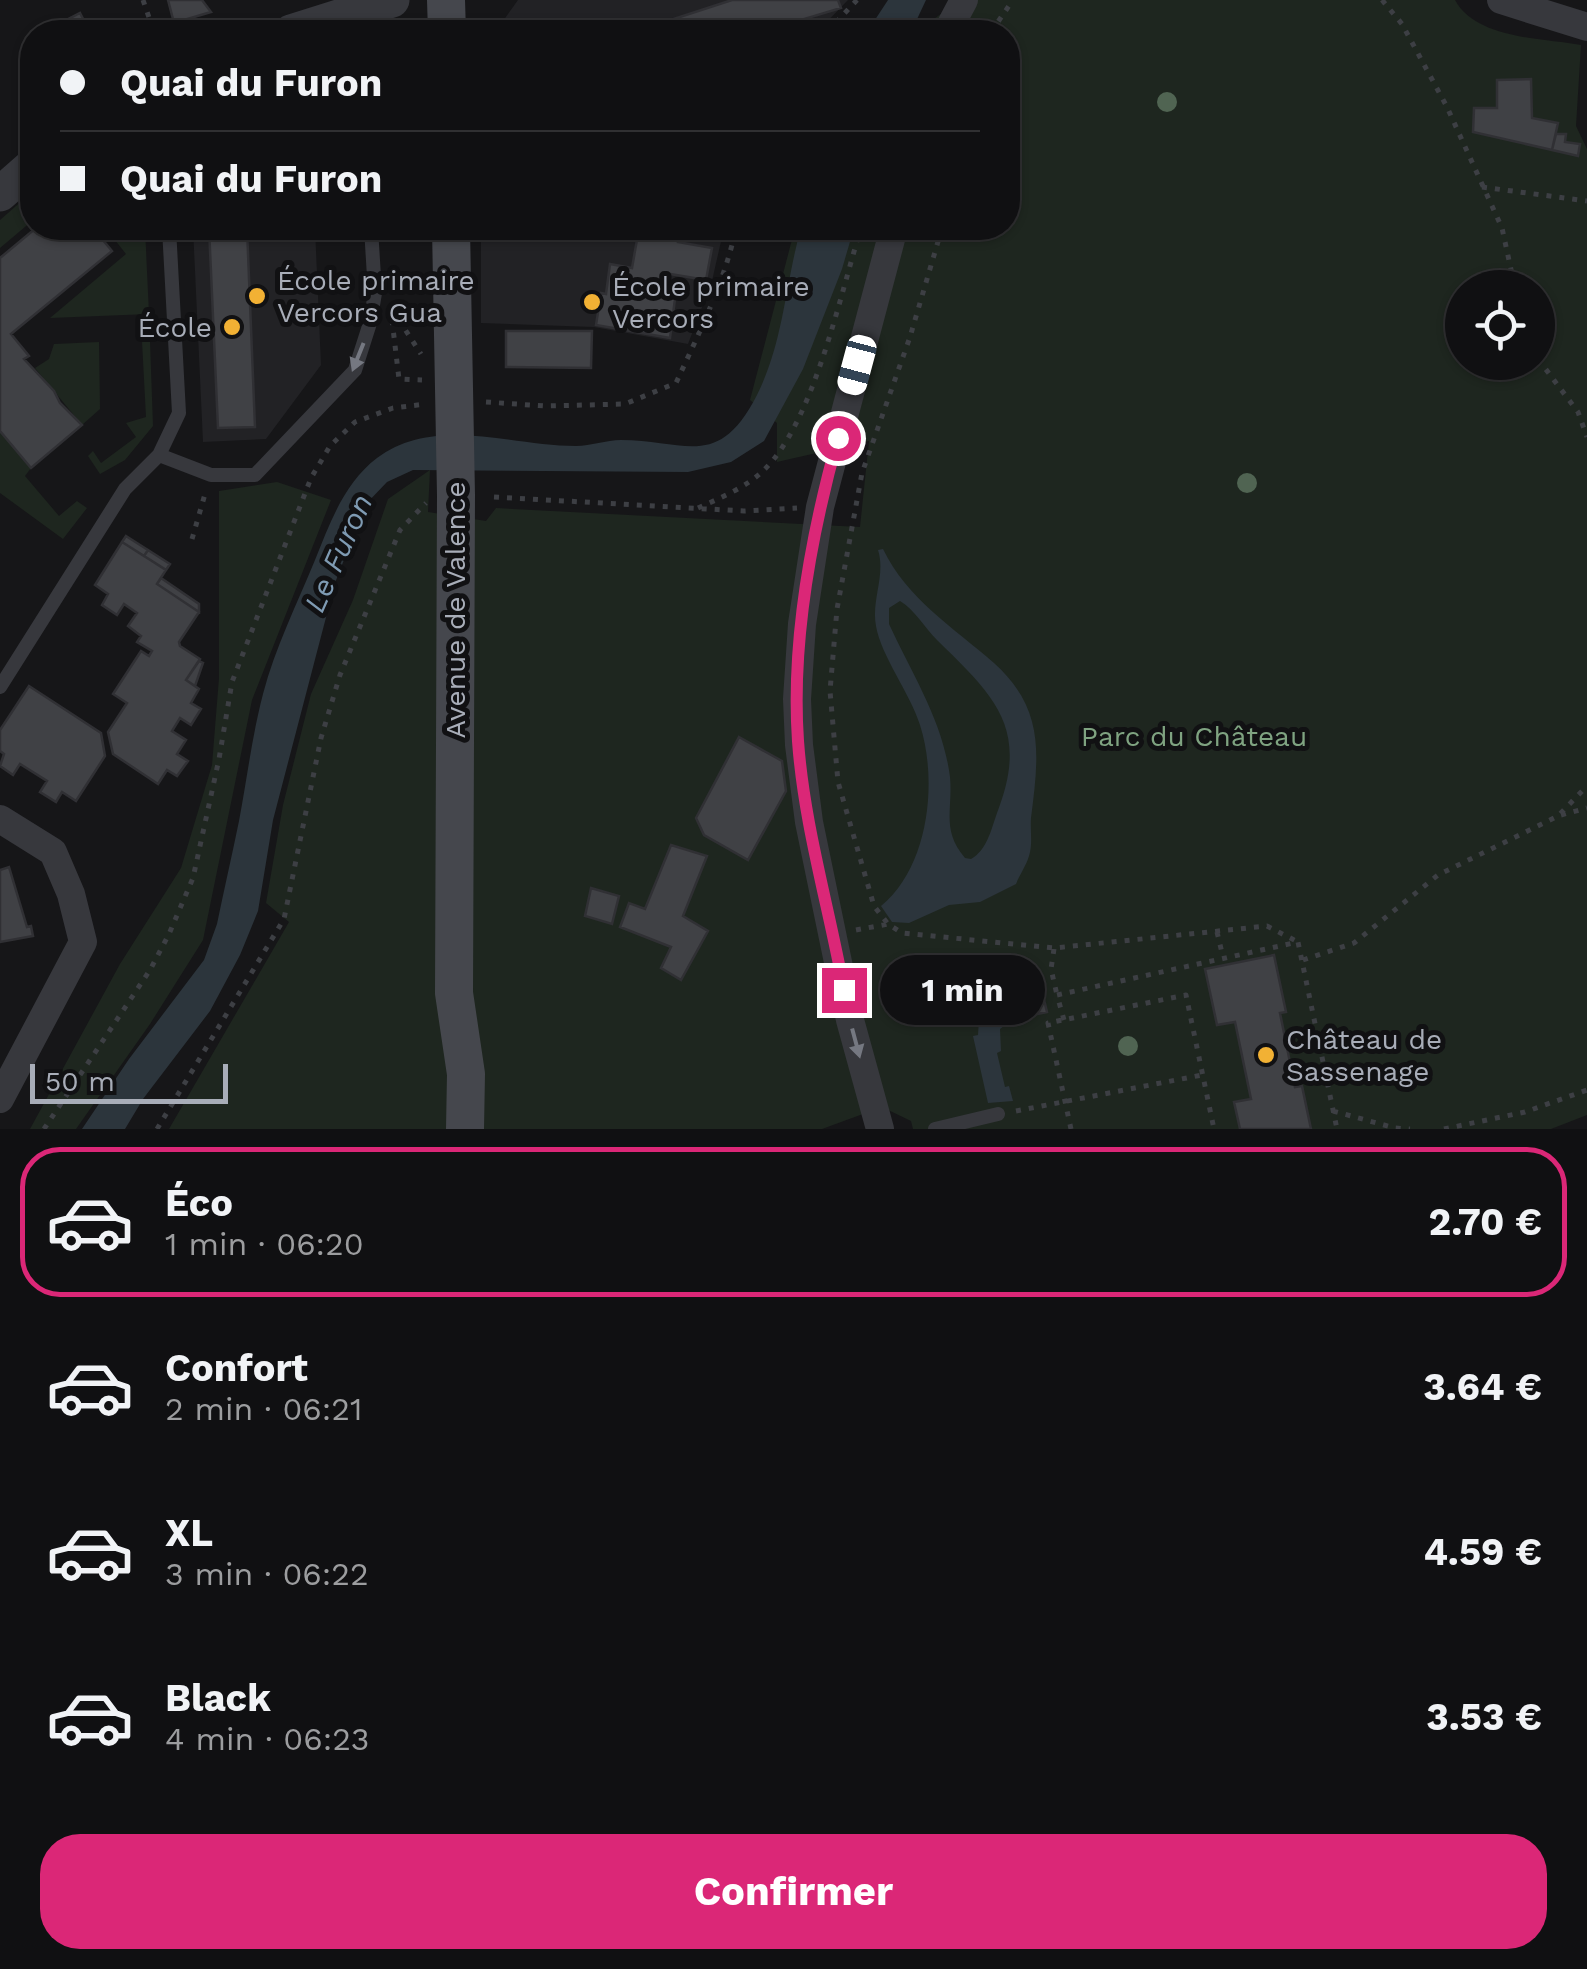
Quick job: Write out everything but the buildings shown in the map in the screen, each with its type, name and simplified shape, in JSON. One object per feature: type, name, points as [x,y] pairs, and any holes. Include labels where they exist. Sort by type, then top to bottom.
[{"type":"main road","name":"Avenue de Valence","points":[[451,240],[454,406],[447,497],[454,993],[466,1074],[465,1129]]},
{"type":"main road","name":"Avenue de Valence","points":[[442,1129],[443,1070],[454,993]]},
{"type":"street","points":[[359,20],[392,0]]},
{"type":"street","points":[[1501,0],[1587,27]]},
{"type":"street","points":[[0,194],[20,176]]},
{"type":"street","points":[[880,1129],[850,1020],[809,822],[798,745],[798,664],[820,507],[891,240]]},
{"type":"street","points":[[0,819],[53,852],[72,894],[83,942],[0,1099]]},
{"type":"lane","points":[[0,687],[126,488],[159,456],[179,413],[170,240]]},
{"type":"lane","points":[[159,456],[211,475],[254,475],[355,370],[375,292],[372,240]]},
{"type":"lane","points":[[935,1129],[998,1114]]},
{"type":"path","points":[[838,20],[856,0]]},
{"type":"path","points":[[1382,0],[1402,24],[1447,108],[1502,228],[1512,270]]},
{"type":"path","points":[[1482,187],[1587,200]]},
{"type":"path","points":[[44,1129],[170,934],[192,878],[232,682],[311,478],[330,446],[355,422],[393,408],[625,404],[676,382],[733,240]]},
{"type":"path","points":[[698,508],[762,473],[784,447],[819,362],[857,240]]},
{"type":"path","points":[[938,240],[910,337],[862,472],[837,609],[830,691],[838,782],[874,906],[888,924],[902,933],[1054,948],[1267,926],[1298,942]]},
{"type":"path","points":[[370,323],[381,328],[385,310],[391,312],[423,358]]},
{"type":"path","points":[[391,312],[398,379],[422,380]]},
{"type":"path","points":[[1554,380],[1578,412],[1587,438]]},
{"type":"path","points":[[192,539],[211,475]]},
{"type":"path","points":[[157,1129],[284,919],[316,756],[340,675],[400,530],[428,500],[447,497]]},
{"type":"path","points":[[494,497],[744,511],[820,507]]},
{"type":"path","points":[[1558,816],[1587,786]]},
{"type":"path","points":[[1302,960],[1354,943],[1438,875],[1558,816],[1587,808]]},
{"type":"path","points":[[846,932],[888,924]]},
{"type":"path","points":[[1217,932],[1223,957]]},
{"type":"path","points":[[1298,942],[1337,1129]]},
{"type":"path","points":[[1057,995],[1298,942]]},
{"type":"path","points":[[1054,948],[1050,969],[1064,1020]]},
{"type":"path","points":[[1072,1129],[1048,1023],[1186,994],[1214,1129]]},
{"type":"path","points":[[998,1114],[1203,1075]]},
{"type":"path","points":[[1444,1129],[1525,1112],[1587,1090]]},
{"type":"path","points":[[1333,1111],[1410,1129]]},
{"type":"shaded area","points":[[518,0],[848,0],[829,20],[504,20]]},
{"type":"shaded area","name":"École primaire Vercors Gua","points":[[194,240],[316,240],[321,365],[266,439],[203,442]]},
{"type":"shaded area","name":"École primaire Vercors","points":[[481,240],[721,240],[712,281],[688,344],[594,327],[481,323]]},
{"type":"green space","name":"Parc du Château","points":[[960,0],[1455,0],[1465,13],[1494,30],[1581,45],[1576,126],[1587,149],[1587,1115],[1551,1129],[913,1129],[911,1121],[882,1107],[822,1129],[169,1129],[289,922],[266,903],[283,805],[311,694],[353,600],[388,499],[430,470],[428,512],[486,521],[496,508],[860,527],[869,441],[777,462],[777,423],[750,400],[792,240],[1020,240],[1020,20],[932,20]]},
{"type":"green space","points":[[20,202],[20,231],[0,248],[0,220]]},
{"type":"green space","points":[[115,240],[146,240],[149,314],[50,318],[126,254]]},
{"type":"green space","points":[[142,341],[150,341],[153,426],[125,460],[100,474],[88,456],[93,451],[101,463],[136,437],[126,423],[146,417]]},
{"type":"green space","points":[[99,342],[100,409],[82,425],[35,368],[49,359],[54,344]]},
{"type":"green space","points":[[0,431],[31,468],[25,476],[59,516],[77,501],[87,508],[63,539],[0,493]]},
{"type":"green space","points":[[277,482],[331,500],[252,700],[203,940],[76,1129],[30,1129],[120,964],[181,868],[212,765],[219,678],[219,491]]},
{"type":"water","points":[[888,0],[926,0],[917,20],[875,20]]},
{"type":"water","name":"Le Furon","points":[[798,240],[850,240],[803,369],[764,441],[731,462],[688,472],[413,470],[387,482],[365,505],[335,583],[273,820],[258,911],[240,955],[210,1011],[125,1129],[82,1129],[204,960],[217,924],[268,677],[333,518],[356,479],[377,458],[399,445],[448,435],[576,446],[621,440],[682,446],[714,443],[743,419],[766,375]]},
{"type":"water","points":[[883,549],[918,598],[1011,680],[1035,734],[1030,851],[1016,884],[980,902],[949,905],[909,923],[892,922],[881,906],[910,869],[919,846],[928,797],[928,771],[920,725],[876,626],[878,550]],"holes":[[[900,601],[990,697],[1008,736],[1006,784],[988,839],[971,859],[965,858],[950,829],[950,777],[941,736],[889,624],[889,608]]]},
{"type":"water","points":[[1011,990],[1017,1016],[1000,1029],[1001,1051],[997,1053],[1005,1087],[1009,1086],[1013,1101],[988,1103],[973,1036],[978,1035],[979,1019]]},
{"type":"place","name":"École primaire Vercors Gua","points":[[257,296]]},
{"type":"place","name":"École primaire Vercors","points":[[592,302]]},
{"type":"place","name":"École","points":[[232,327]]},
{"type":"place","name":"Château de Sassenage","points":[[1266,1055]]},
{"type":"route","points":[[838,438],[816,528],[796,699],[809,822],[844,990]]}]
